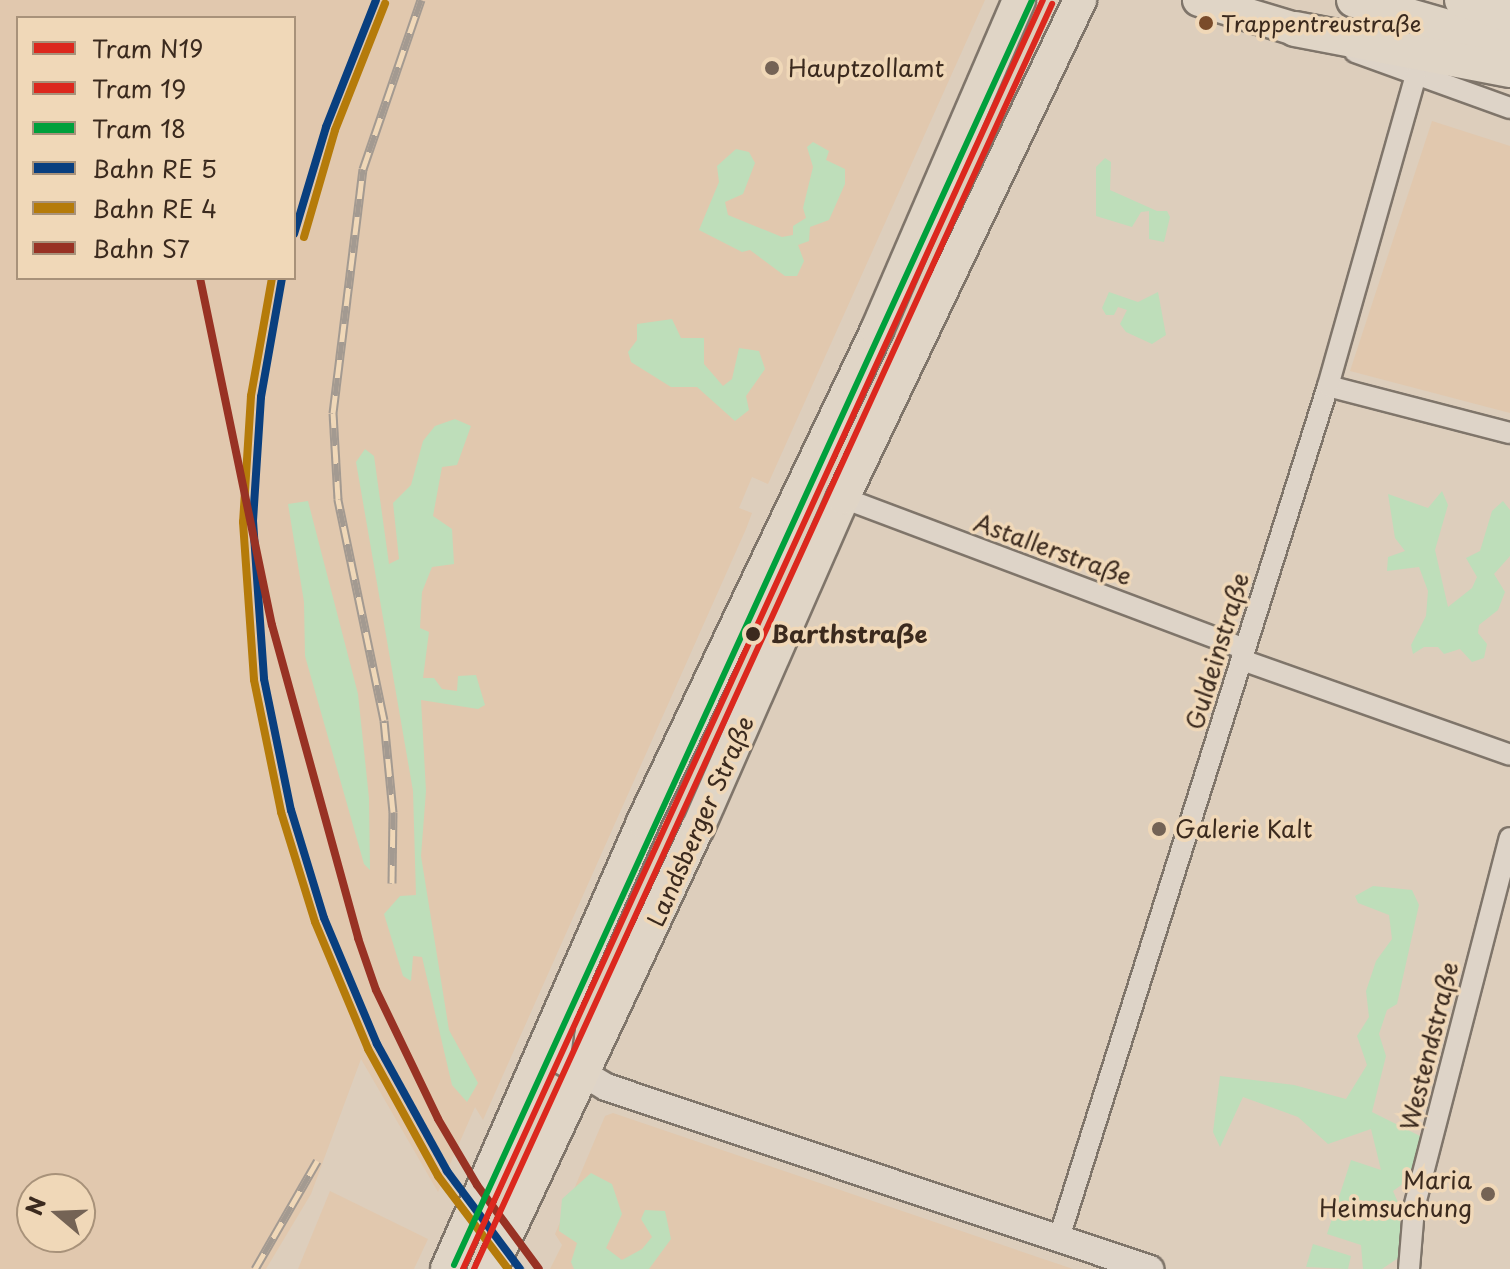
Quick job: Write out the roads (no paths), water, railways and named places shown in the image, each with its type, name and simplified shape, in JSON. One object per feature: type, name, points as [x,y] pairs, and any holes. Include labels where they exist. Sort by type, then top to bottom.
[{"type":"highway","points":[[1354,0],[1510,45]]},
{"type":"highway","points":[[1462,0],[1510,15]]},
{"type":"highway","points":[[1295,29],[1510,70]]},
{"type":"main road","name":"Landsberger Straße","points":[[447,1269],[575,975],[877,330],[1019,0]]},
{"type":"main road","name":"Landsberger Straße","points":[[491,1269],[584,1077],[843,498],[1080,0]]},
{"type":"main road","points":[[1199,0],[1295,29]]},
{"type":"street","points":[[1295,29],[1510,108]]},
{"type":"street","name":"Guldeinstraße","points":[[1059,1238],[1328,386],[1416,76]]},
{"type":"street","points":[[1328,386],[1510,433]]},
{"type":"street","name":"Astallerstraße","points":[[843,498],[1510,755]]},
{"type":"street","name":"Westendstraße","points":[[1409,1269],[1412,1220],[1510,838]]},
{"type":"street","name":"Landsberger Straße","points":[[575,975],[555,1052],[560,1062],[584,1077]]},
{"type":"street","points":[[584,1077],[832,1167],[1150,1269]]},
{"type":"railway","points":[[392,883],[393,812],[384,720],[338,499],[333,413],[363,169],[421,0]]},
{"type":"railway","points":[[255,1269],[317,1161]]},
{"type":"tram line","name":"18","points":[[454,1265],[1032,0]]},
{"type":"tram line","name":"N19","points":[[463,1269],[1043,0]]},
{"type":"tram line","name":"19","points":[[474,1269],[1052,4]]},
{"type":"rail line","name":"S7","points":[[200,280],[272,625],[358,938],[376,990],[438,1119],[477,1185],[539,1269]]},
{"type":"place","name":"Trappentreustraße","points":[[1206,23]]},
{"type":"place","name":"Hauptzollamt","points":[[772,68]]},
{"type":"place","name":"Barthstraße","points":[[753,634]]},
{"type":"place","name":"Galerie Kalt","points":[[1159,829]]},
{"type":"place","name":"Maria Heimsuchung","points":[[1488,1194]]}]
